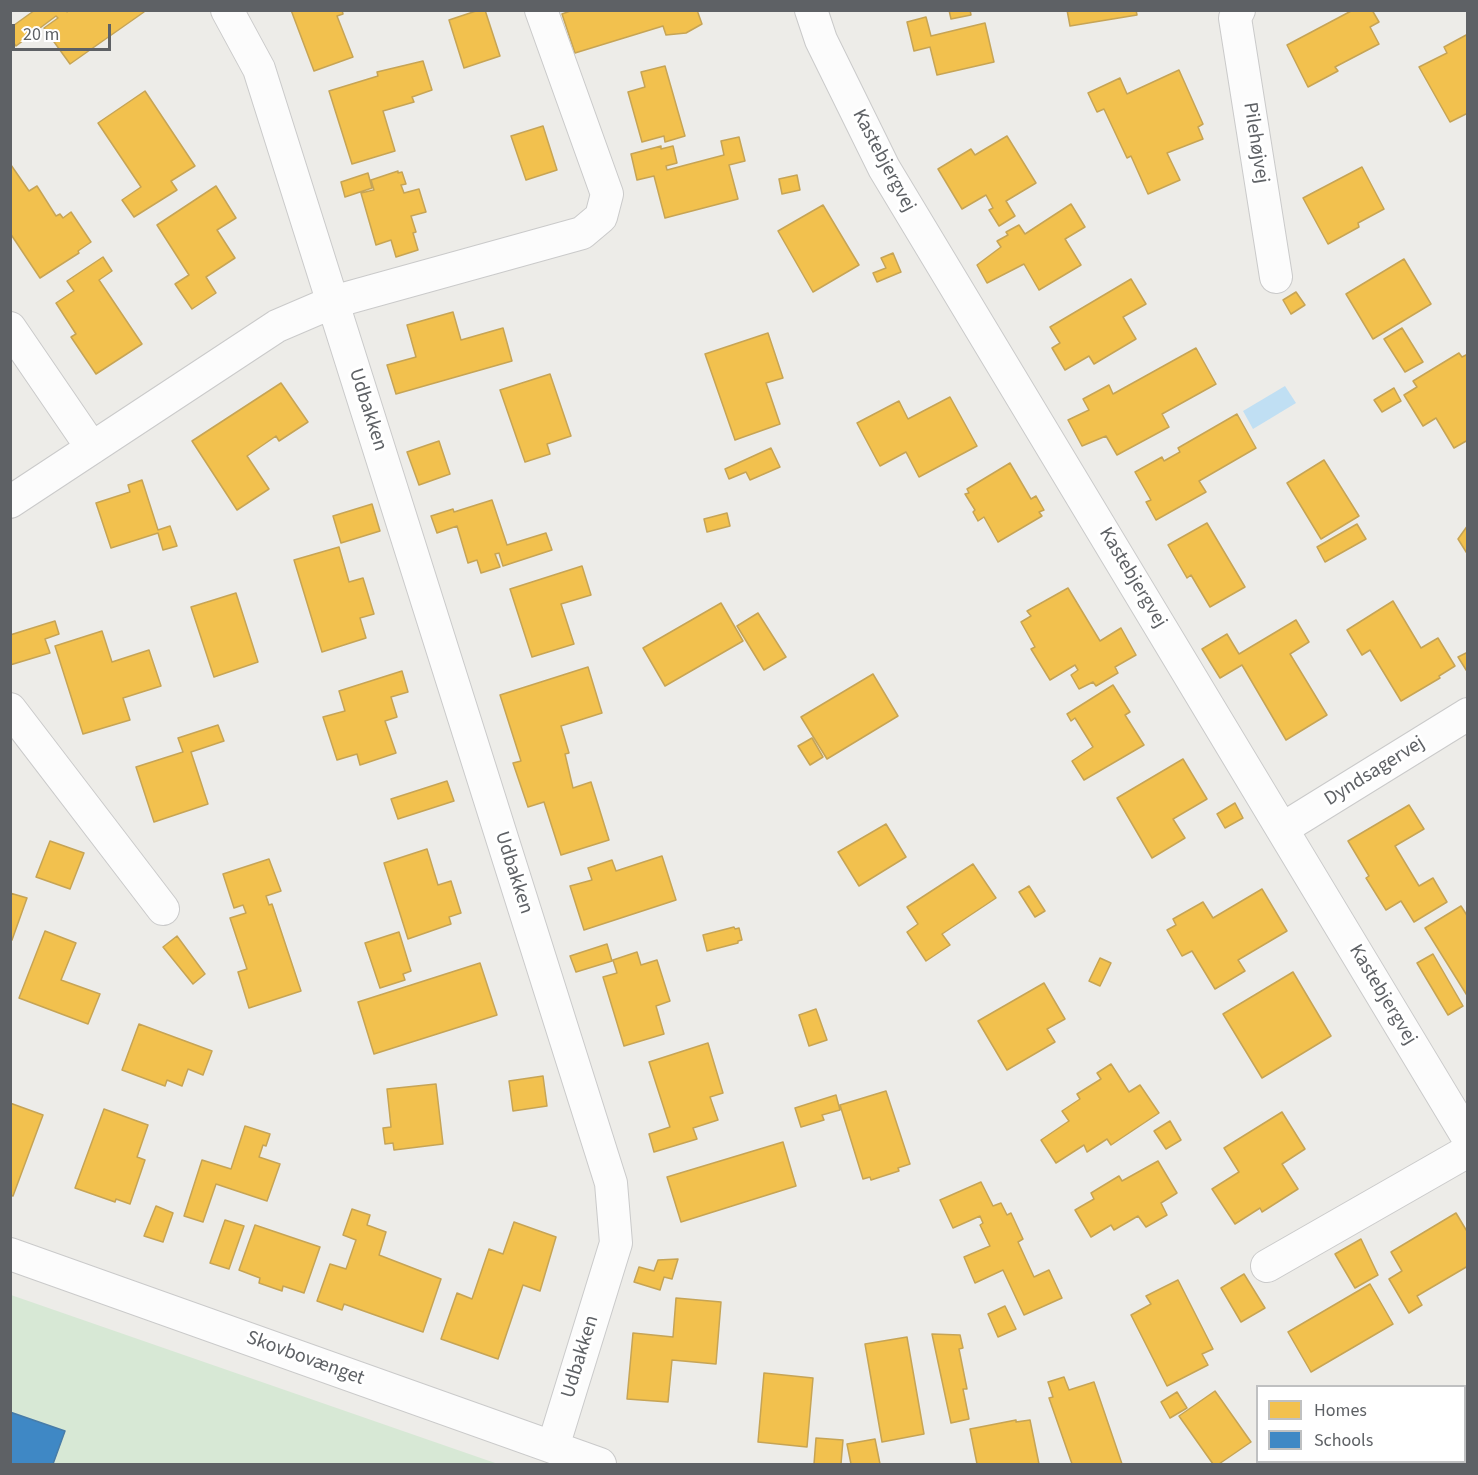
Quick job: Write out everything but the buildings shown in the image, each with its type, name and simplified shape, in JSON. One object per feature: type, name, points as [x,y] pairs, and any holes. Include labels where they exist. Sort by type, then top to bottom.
[{"type":"street","name":"Udbakken","points":[[227,10],[259,69],[611,1183],[616,1243],[553,1448]]},
{"type":"street","points":[[10,502],[276,326],[333,303],[582,233],[601,217],[607,194],[541,10]]},
{"type":"street","name":"Kastebjergvej","points":[[811,10],[821,40],[884,168],[1467,1138]]},
{"type":"street","name":"Pilehøjvej","points":[[1239,10],[1235,18],[1276,277]]},
{"type":"street","points":[[10,328],[92,448]]},
{"type":"street","points":[[10,709],[163,909]]},
{"type":"street","name":"Dyndsagervej","points":[[1282,829],[1467,714]]},
{"type":"street","points":[[1267,1266],[1467,1151]]},
{"type":"street","name":"Skovbovænget","points":[[10,1254],[600,1464]]},
{"type":"green space","points":[[11,1295],[498,1464],[11,1464]]},
{"type":"water","points":[[1285,386],[1296,403],[1253,429],[1243,411]]}]
